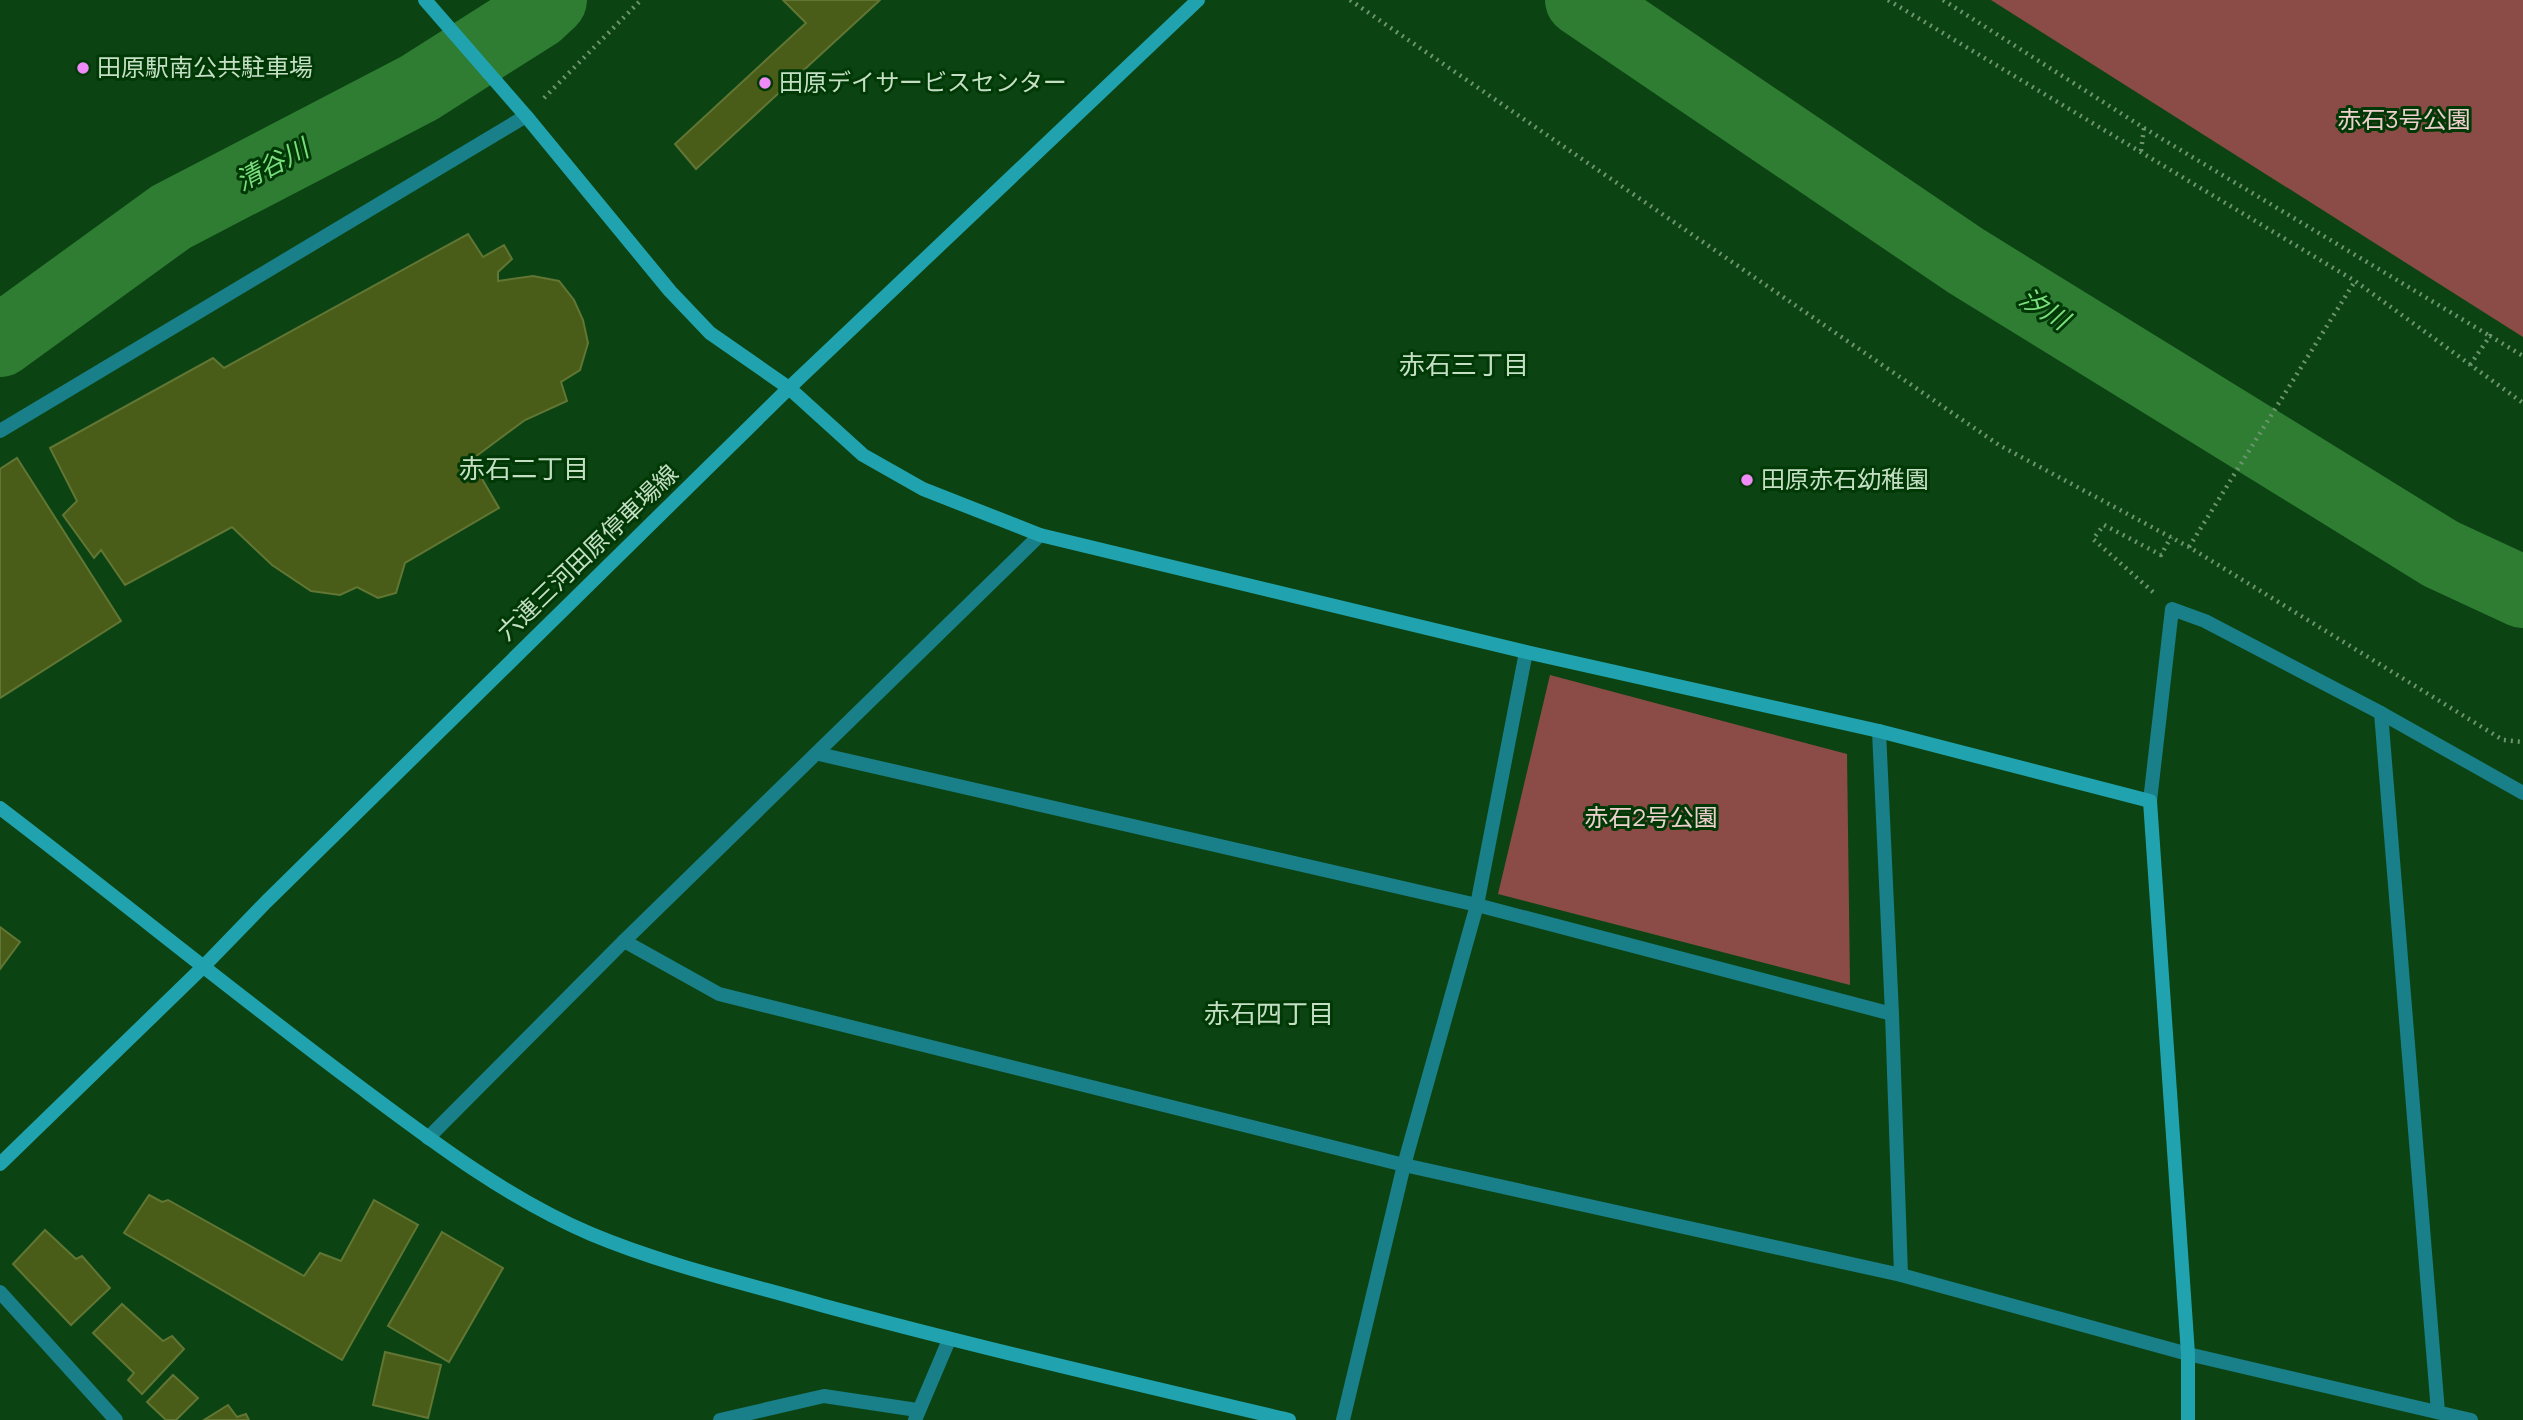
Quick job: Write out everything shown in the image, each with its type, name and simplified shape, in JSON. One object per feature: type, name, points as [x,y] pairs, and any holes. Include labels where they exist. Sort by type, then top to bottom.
[{"type":"street","name":"六連三河田原停車場線","points":[[0,1164],[789,388],[1198,0]]},
{"type":"street","points":[[426,1],[526,116],[670,291],[710,333],[789,388],[863,455],[923,489],[1040,535],[1526,653],[1879,731],[2150,801]]},
{"type":"street","points":[[0,431],[526,116]]},
{"type":"street","points":[[428,1138],[624,941],[1040,535]]},
{"type":"street","points":[[2188,1420],[2188,1354],[2150,801],[2172,609],[2205,621],[2381,713],[2523,793]]},
{"type":"street","points":[[1343,1420],[1404,1164],[1476,905],[1526,653]]},
{"type":"street","points":[[2381,713],[2438,1412]]},
{"type":"street","points":[[1879,731],[1901,1275]]},
{"type":"street","points":[[818,754],[1476,905],[1892,1014]]},
{"type":"street","points":[[0,808],[271,1021],[428,1138],[514,1194],[589,1233],[677,1265],[949,1340],[1289,1420]]},
{"type":"street","points":[[624,941],[719,994],[1404,1164],[1901,1275],[2188,1354],[2470,1420]]},
{"type":"street","points":[[0,1292],[116,1420]]},
{"type":"street","points":[[720,1420],[824,1396],[916,1415],[949,1340]]},
{"type":"path","points":[[526,116],[641,0]]},
{"type":"path","points":[[1350,0],[1999,445],[2189,547],[2504,740],[2523,742]]},
{"type":"path","points":[[1888,0],[2355,281],[2523,403]]},
{"type":"path","points":[[1943,0],[2144,128],[2523,356]]},
{"type":"path","points":[[2141,151],[2144,128]]},
{"type":"path","points":[[2189,547],[2355,281]]},
{"type":"path","points":[[2470,365],[2490,336]]},
{"type":"path","points":[[2171,537],[2161,555],[2104,525],[2093,539],[2172,609]]},
{"type":"green space","name":"赤石3号公園","points":[[1991,0],[2523,0],[2523,337]]},
{"type":"green space","name":"赤石2号公園","points":[[1550,675],[1847,754],[1850,985],[1498,894]]},
{"type":"building","name":"田原デイサービスセンター","points":[[783,0],[880,0],[696,169],[675,144],[806,23]]},
{"type":"building","points":[[468,234],[483,257],[504,245],[512,259],[498,272],[498,281],[533,276],[559,281],[574,300],[583,320],[588,343],[580,370],[561,382],[567,401],[525,420],[471,460],[499,508],[405,563],[396,593],[378,598],[357,587],[340,595],[311,591],[272,565],[232,527],[125,585],[101,550],[94,558],[63,515],[77,501],[50,448],[213,358],[224,368]]},
{"type":"building","points":[[17,458],[121,621],[0,698],[0,469]]},
{"type":"building","points":[[0,927],[20,942],[0,969]]},
{"type":"building","points":[[149,1195],[162,1202],[168,1200],[304,1276],[320,1253],[341,1261],[374,1200],[418,1225],[342,1360],[124,1233]]},
{"type":"building","points":[[45,1230],[76,1259],[82,1256],[110,1288],[71,1325],[13,1264]]},
{"type":"building","points":[[442,1232],[503,1268],[449,1362],[388,1326]]},
{"type":"building","points":[[122,1304],[163,1341],[172,1336],[184,1349],[142,1394],[128,1380],[134,1373],[93,1333]]},
{"type":"building","points":[[385,1352],[441,1365],[428,1418],[373,1405]]},
{"type":"building","points":[[173,1375],[198,1398],[176,1420],[166,1420],[147,1402]]},
{"type":"building","points":[[228,1405],[237,1417],[246,1414],[249,1420],[204,1420]]},
{"type":"waterway","name":"清谷川","points":[[0,341],[171,217],[419,88],[537,13],[551,0]]},
{"type":"waterway","name":"汐川","points":[[1581,0],[1966,261],[2441,554],[2523,592]]},
{"type":"place","name":"田原駅南公共駐車場","points":[[83,68]]},
{"type":"place","name":"田原デイサービスセンター","points":[[765,83]]},
{"type":"place","name":"田原赤石幼稚園","points":[[1747,480]]},
{"type":"district","name":"赤石三丁目","points":[[1464,365]]},
{"type":"district","name":"赤石二丁目","points":[[524,469]]},
{"type":"district","name":"赤石四丁目","points":[[1269,1014]]}]
